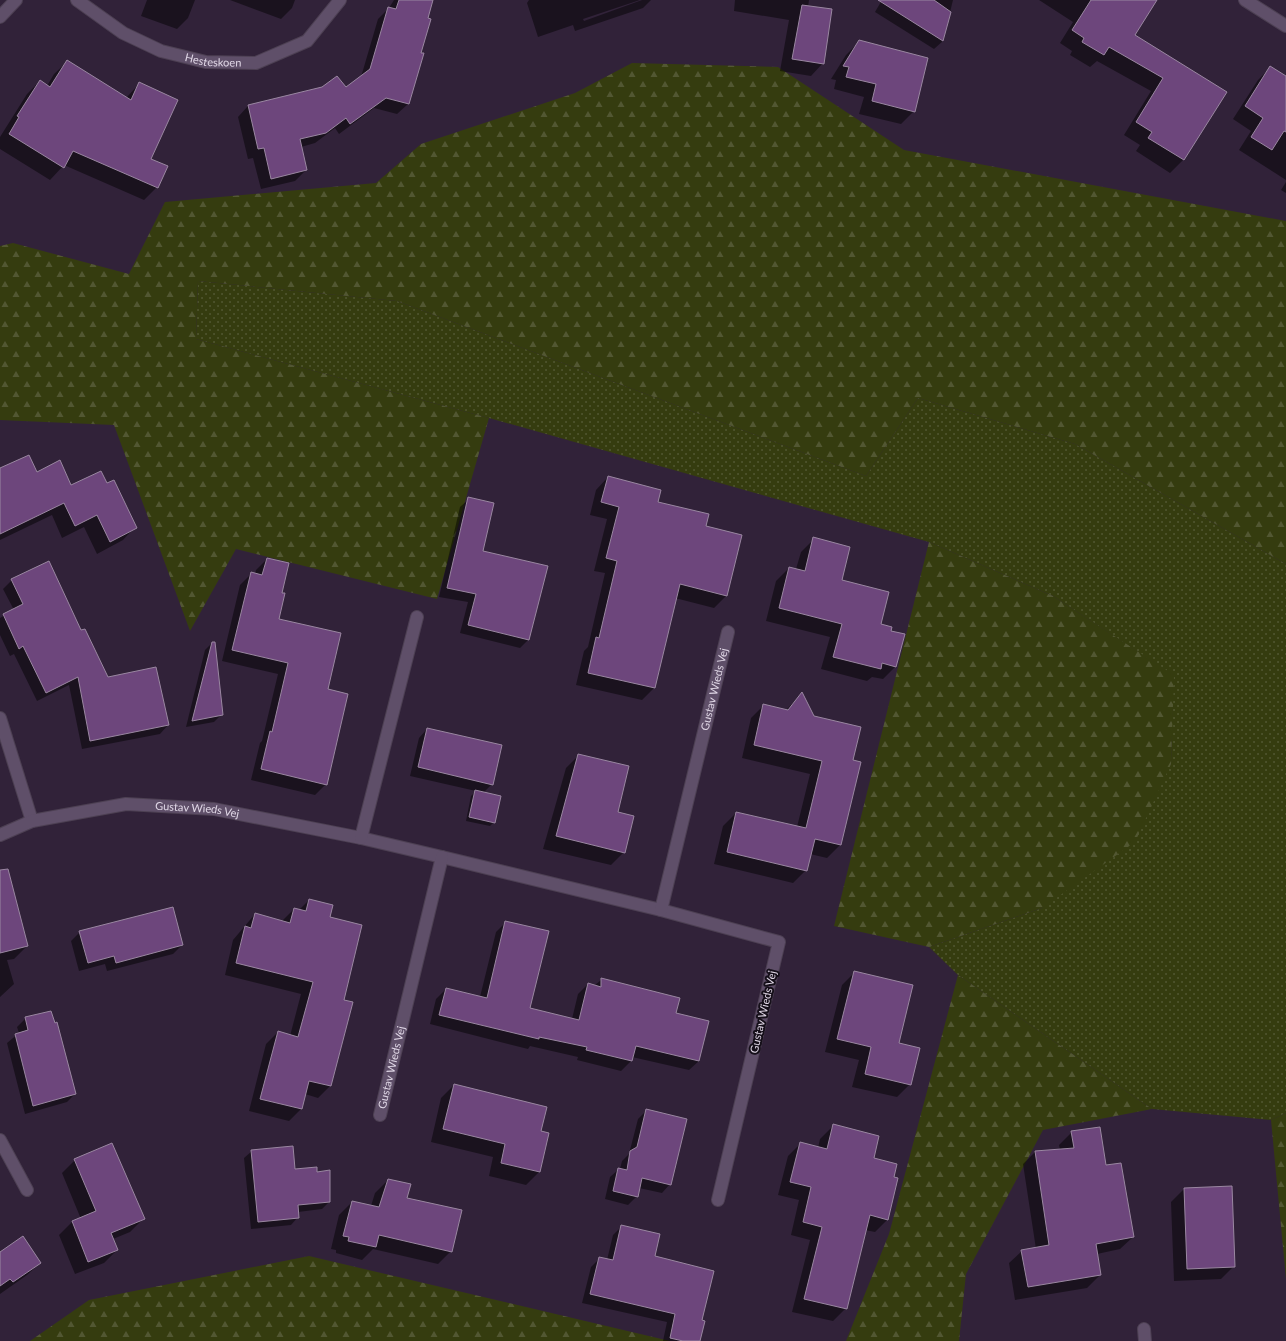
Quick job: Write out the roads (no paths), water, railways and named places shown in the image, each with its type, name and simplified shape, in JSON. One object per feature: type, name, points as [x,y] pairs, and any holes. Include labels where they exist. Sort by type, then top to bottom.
[{"type":"street","points":[[0,16],[16,0]]},
{"type":"street","name":"Hesteskoen","points":[[77,0],[123,34],[161,51],[206,62],[256,62],[307,41],[340,0]]},
{"type":"street","points":[[1245,0],[1286,26]]},
{"type":"street","points":[[361,838],[417,617]]},
{"type":"street","name":"Gustav Wieds Vej","points":[[661,910],[728,632]]},
{"type":"street","points":[[0,718],[32,822]]},
{"type":"street","name":"Gustav Wieds Vej","points":[[0,835],[32,822],[126,804],[214,809],[361,838],[442,857],[661,910],[779,942],[718,1200]]},
{"type":"street","name":"Gustav Wieds Vej","points":[[380,1115],[442,857]]},
{"type":"street","points":[[0,1140],[27,1190]]},
{"type":"street","points":[[1144,1328],[1145,1341]]}]
